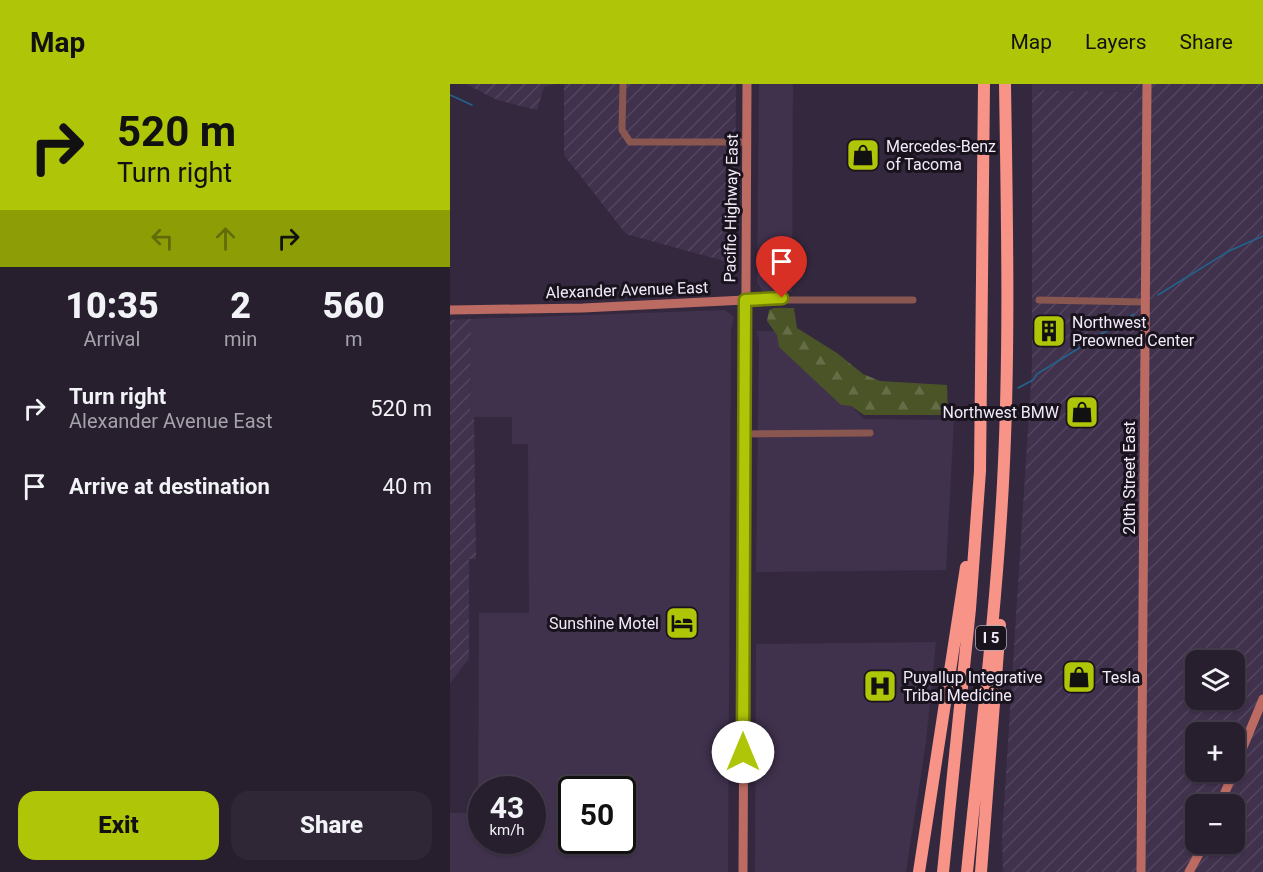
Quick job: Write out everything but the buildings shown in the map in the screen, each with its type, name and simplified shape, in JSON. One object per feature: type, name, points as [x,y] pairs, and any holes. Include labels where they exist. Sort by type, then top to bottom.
[{"type":"highway","name":"I 5","points":[[967,872],[998,563],[1006,402],[1005,84]]},
{"type":"highway","name":"I 5","points":[[943,872],[970,609],[980,456],[984,85]]},
{"type":"highway","points":[[919,872],[961,606],[980,456]]},
{"type":"highway","points":[[981,872],[999,665],[1001,598],[998,563]]},
{"type":"main road","name":"Pacific Highway East","points":[[743,872],[747,84]]},
{"type":"main road","name":"20th Street East","points":[[1141,872],[1147,84]]},
{"type":"main road","name":"Alexander Avenue East","points":[[450,310],[583,308],[745,300]]},
{"type":"main road","points":[[1245,743],[1263,699]]},
{"type":"main road","points":[[1189,872],[1199,854]]},
{"type":"street","points":[[623,84],[622,130],[626,139],[634,143],[747,142]]},
{"type":"street","name":"Alexander Avenue East","points":[[745,300],[913,300]]},
{"type":"street","points":[[1039,300],[1145,302]]},
{"type":"street","points":[[744,434],[870,433]]},
{"type":"shaded area","points":[[466,84],[555,84],[544,87],[537,110],[497,100]]},
{"type":"shaded area","points":[[564,84],[736,84],[735,264],[626,234],[564,155]]},
{"type":"shaded area","points":[[759,84],[793,84],[792,292],[762,291],[757,282]]},
{"type":"shaded area","points":[[1032,84],[1134,84],[1134,92],[1032,90]]},
{"type":"shaded area","points":[[1134,84],[1263,84],[1263,872],[1003,872],[1002,836],[1032,367],[1032,90],[1133,92]]},
{"type":"shaded area","points":[[725,310],[734,317],[731,329],[728,872],[450,872],[450,813],[468,813],[468,854],[546,854],[546,776],[478,776],[479,613],[529,613],[528,444],[512,444],[512,417],[470,417],[471,319]]},
{"type":"shaded area","points":[[471,319],[470,417],[474,417],[476,559],[469,559],[469,659],[450,683],[450,320]]},
{"type":"shaded area","points":[[756,331],[779,331],[781,347],[841,405],[851,406],[864,419],[954,420],[946,570],[756,572],[759,339]]},
{"type":"shaded area","points":[[936,642],[926,742],[906,872],[755,872],[756,644]]},
{"type":"green space","points":[[794,308],[797,328],[837,353],[863,374],[880,381],[947,385],[948,415],[864,415],[851,406],[841,405],[779,347],[777,335],[767,321],[769,310]]},
{"type":"waterway","points":[[450,95],[472,105]]},
{"type":"waterway","points":[[1158,295],[1229,251],[1263,236]]},
{"type":"waterway","points":[[1018,388],[1134,314]]},
{"type":"place","name":"Mercedes-Benz of Tacoma","points":[[863,155]]},
{"type":"place","name":"Northwest Preowned Center","points":[[1049,331]]},
{"type":"place","name":"Northwest BMW","points":[[1082,412]]},
{"type":"place","name":"Sunshine Motel","points":[[682,623]]},
{"type":"place","name":"Tesla","points":[[1079,677]]},
{"type":"place","name":"Puyallup Integrative Tribal Medicine","points":[[880,686]]},
{"type":"route","points":[[743,752],[745,300],[782,298]]}]
